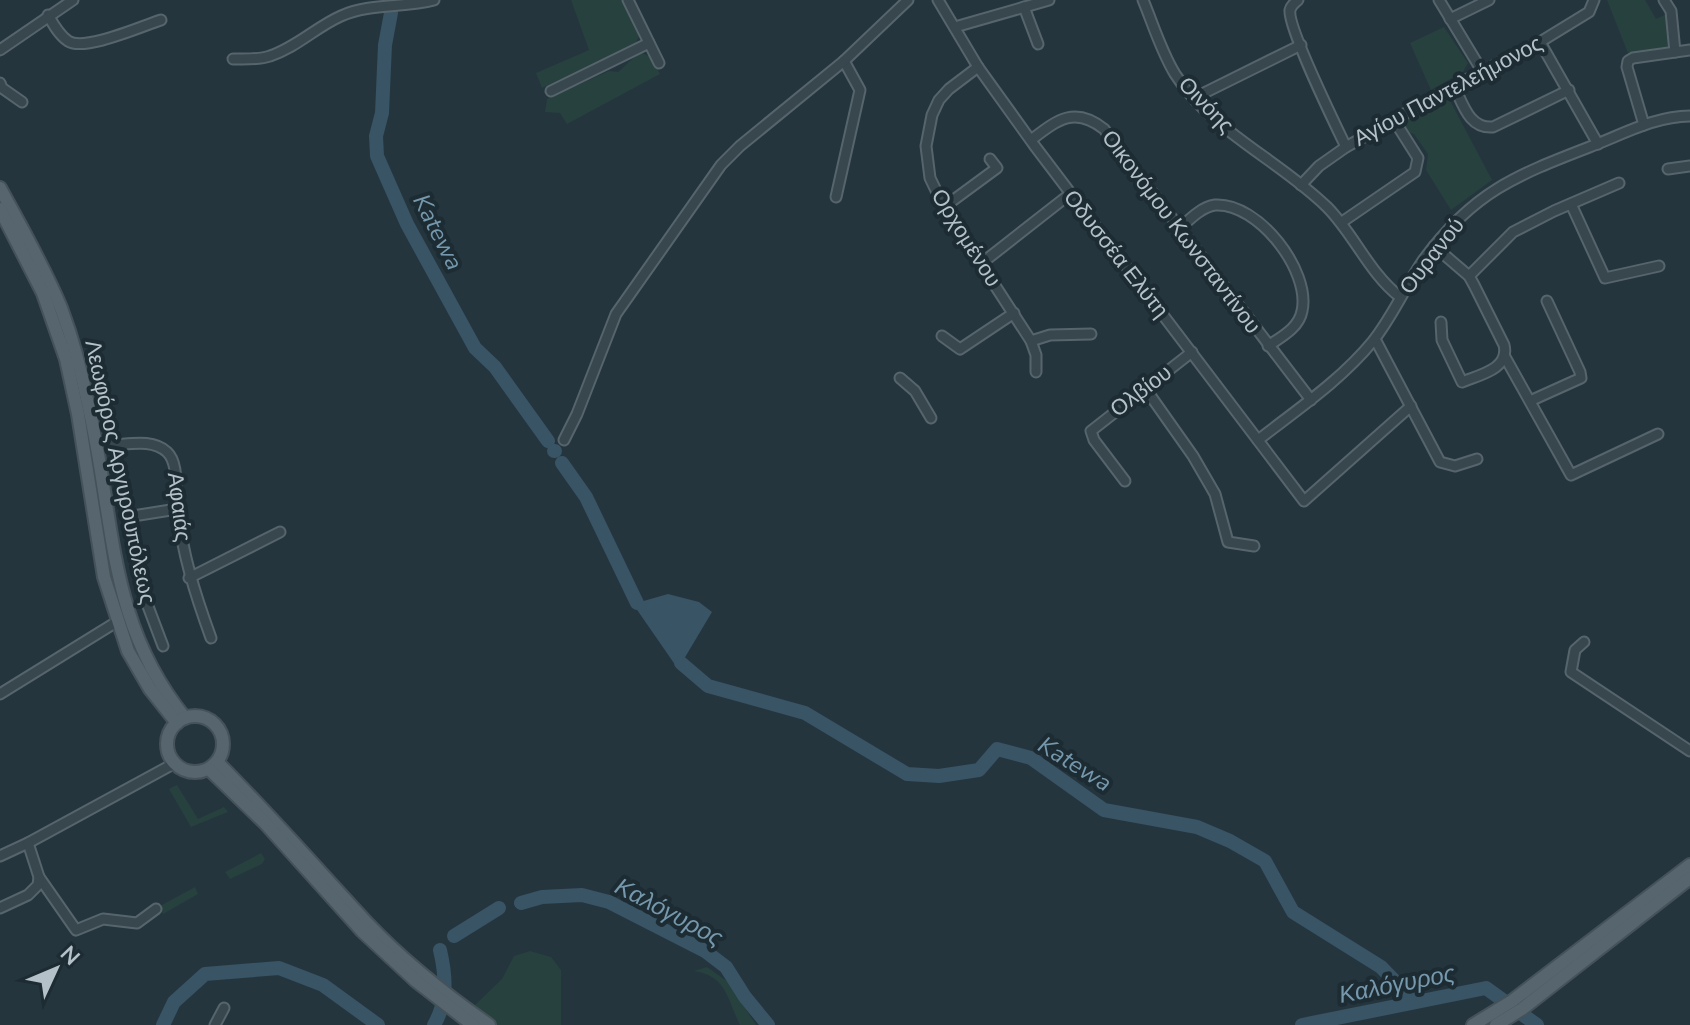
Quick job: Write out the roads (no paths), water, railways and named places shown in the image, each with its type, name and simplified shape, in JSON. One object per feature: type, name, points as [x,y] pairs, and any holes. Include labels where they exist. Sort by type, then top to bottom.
[{"type":"main road","name":"Λεωφόρος Αργυρουπόλεως","points":[[0,188],[43,269],[73,345],[90,410],[114,560],[144,655],[181,721]]},
{"type":"main road","name":"Λεωφόρος Αργυρουπόλεως","points":[[0,209],[43,293],[66,359],[104,577],[128,651],[150,689],[181,721]]},
{"type":"main road","points":[[203,718],[218,728],[223,745],[213,765],[192,772],[175,763],[167,744],[171,729],[181,721],[203,718]]},
{"type":"main road","points":[[213,765],[362,931],[473,1020],[489,1025]]},
{"type":"main road","points":[[1496,1025],[1690,865]]},
{"type":"main road","points":[[1473,1025],[1513,1008],[1690,878]]},
{"type":"street","points":[[0,50],[25,36],[48,15],[73,0]]},
{"type":"street","points":[[233,59],[268,58],[298,44],[341,16],[364,9],[434,0]]},
{"type":"street","points":[[628,0],[659,63]]},
{"type":"street","points":[[564,440],[616,314],[721,165],[844,61],[908,0]]},
{"type":"street","name":"Οδυσσέα Ελύτη","points":[[938,0],[978,67],[1070,194],[1304,501],[1411,406]]},
{"type":"street","points":[[955,27],[1049,0]]},
{"type":"street","name":"Οινόης","points":[[1143,0],[1168,62],[1194,98],[1228,131],[1301,185],[1342,222],[1382,281],[1400,297]]},
{"type":"street","points":[[1298,0],[1292,6],[1290,15],[1346,147]]},
{"type":"street","points":[[1439,0],[1482,71]]},
{"type":"street","points":[[1450,19],[1489,0]]},
{"type":"street","name":"Αγίου Παντελεήμονος","points":[[1301,185],[1319,166],[1346,147],[1540,42],[1589,12],[1594,0]]},
{"type":"street","points":[[1664,0],[1671,11],[1675,52]]},
{"type":"street","points":[[1024,7],[1038,44]]},
{"type":"street","points":[[48,15],[70,43],[86,44],[161,20]]},
{"type":"street","points":[[1540,42],[1598,144]]},
{"type":"street","points":[[551,91],[649,43]]},
{"type":"street","points":[[1194,98],[1301,45]]},
{"type":"street","points":[[1644,125],[1627,67],[1628,61],[1690,50]]},
{"type":"street","points":[[836,197],[860,90],[844,61]]},
{"type":"street","name":"Ορχομένου","points":[[978,67],[939,100],[927,131],[930,178],[944,207],[1031,341],[1036,355],[1036,372]]},
{"type":"street","points":[[0,83],[2,88],[22,102]]},
{"type":"street","points":[[1454,86],[1468,116],[1486,128],[1569,90]]},
{"type":"street","name":"Ουρανού","points":[[1258,440],[1345,372],[1375,339],[1434,246],[1454,223],[1496,188],[1526,172],[1644,125],[1690,116]]},
{"type":"street","name":"Οικονόμου Κωνσταντίνου","points":[[1031,140],[1064,118],[1082,117],[1098,125],[1311,400]]},
{"type":"street","points":[[1342,222],[1415,172],[1418,158],[1394,120]]},
{"type":"street","points":[[944,207],[997,168],[990,159]]},
{"type":"street","points":[[1668,169],[1690,166]]},
{"type":"street","points":[[1469,276],[1513,232],[1619,183]]},
{"type":"street","points":[[982,263],[1070,194]]},
{"type":"street","points":[[1571,204],[1605,278],[1659,266]]},
{"type":"street","points":[[1179,229],[1202,209],[1215,205],[1234,208],[1254,218],[1272,233],[1289,258],[1301,285],[1303,311],[1295,327],[1268,346]]},
{"type":"street","points":[[1434,246],[1469,276],[1504,345],[1505,357],[1571,475],[1658,434]]},
{"type":"street","points":[[1530,401],[1581,378],[1547,301]]},
{"type":"street","points":[[942,336],[960,349],[1014,313]]},
{"type":"street","points":[[1441,322],[1442,340],[1462,382],[1495,368],[1505,357]]},
{"type":"street","points":[[1076,334],[1076,346]]},
{"type":"street","points":[[1031,341],[1050,335],[1091,334]]},
{"type":"street","points":[[1375,339],[1440,462],[1455,466],[1477,459]]},
{"type":"street","name":"Ολβίου","points":[[1125,481],[1094,440],[1091,431],[1192,352]]},
{"type":"street","points":[[900,378],[915,391],[931,418]]},
{"type":"street","points":[[1145,388],[1193,456],[1215,494],[1228,542],[1254,546]]},
{"type":"street","name":"Αφαιάς","points":[[102,426],[113,445],[151,443],[165,450],[173,459],[177,509],[189,578],[211,638]]},
{"type":"street","points":[[163,646],[146,601],[132,526],[133,516],[177,509]]},
{"type":"street","points":[[189,578],[280,532]]},
{"type":"street","points":[[0,694],[118,621]]},
{"type":"street","points":[[1584,642],[1575,650],[1571,672],[1690,751]]},
{"type":"street","points":[[0,856],[175,763]]},
{"type":"street","points":[[28,843],[39,877],[76,930],[103,919],[137,923],[156,909]]},
{"type":"street","points":[[0,908],[28,895],[38,885],[39,877]]},
{"type":"street","points":[[215,1025],[224,1008]]},
{"type":"water","points":[[668,594],[699,602],[712,612],[678,669],[633,604]]},
{"type":"waterway","name":"Katewa","points":[[391,13],[385,45],[382,113],[376,136],[377,156],[407,224],[475,348],[495,367],[548,441]]},
{"type":"waterway","name":"Katewa","points":[[562,463],[586,497],[637,603]]},
{"type":"waterway","name":"Katewa","points":[[681,663],[708,686],[805,713],[907,774],[939,776],[979,770],[997,749],[1031,758],[1104,810],[1197,827],[1230,841],[1265,861],[1293,912],[1381,967],[1414,1001]]},
{"type":"waterway","name":"Καλόγυρος","points":[[521,903],[542,897],[582,895],[609,902],[705,951],[726,967],[768,1025]]},
{"type":"waterway","name":"Καλόγυρος","points":[[454,936],[499,908]]},
{"type":"waterway","name":"Καλόγυρος","points":[[434,1025],[442,1007],[444,988],[440,950]]},
{"type":"waterway","name":"Καλόγυρος","points":[[163,1025],[174,1002],[205,974],[279,968],[323,985],[378,1025]]},
{"type":"waterway","name":"Καλόγυρος","points":[[1302,1025],[1486,988],[1537,1025]]}]
